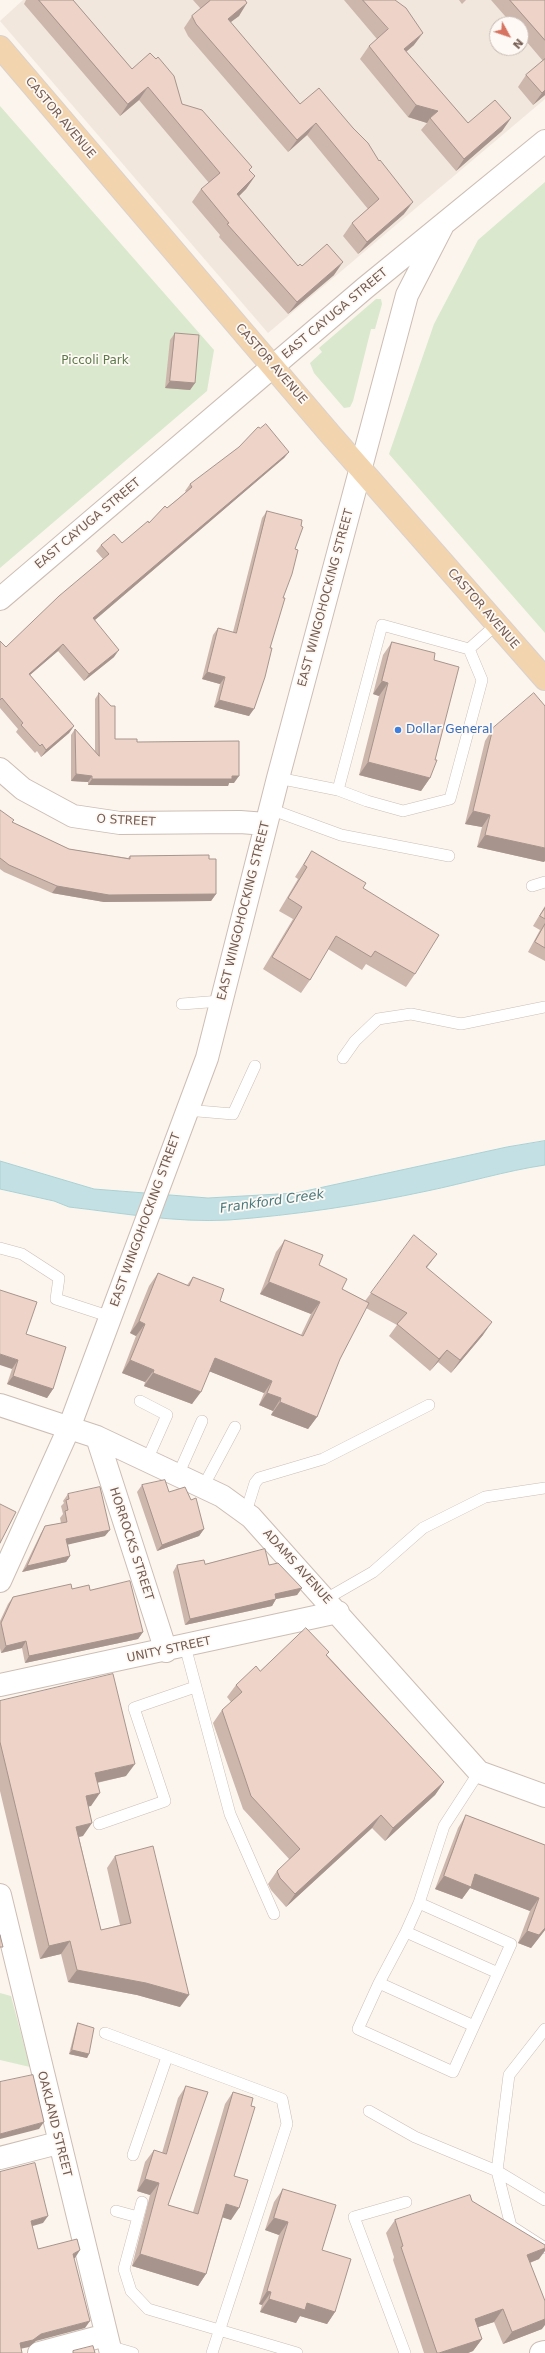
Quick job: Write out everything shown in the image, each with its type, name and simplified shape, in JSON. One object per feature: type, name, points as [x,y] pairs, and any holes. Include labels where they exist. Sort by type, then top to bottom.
[{"type":"main road","name":"CASTOR AVENUE","points":[[0,47],[272,367],[545,679]]},
{"type":"street","name":"EAST CAYUGA STREET","points":[[0,599],[272,367],[545,141]]},
{"type":"street","name":"EAST WINGOHOCKING STREET","points":[[0,1581],[69,1428],[206,1058],[278,778],[407,296],[442,227]]},
{"type":"street","name":"O STREET","points":[[0,769],[23,789],[73,816],[120,823],[240,822],[268,817]]},
{"type":"street","name":"ADAMS AVENUE","points":[[0,1405],[97,1438],[178,1474],[222,1496],[246,1512],[332,1606],[479,1772],[545,1796]]},
{"type":"street","name":"HORROCKS STREET","points":[[97,1438],[175,1649]]},
{"type":"street","name":"UNITY STREET","points":[[0,1685],[175,1649],[332,1606]]},
{"type":"street","name":"OAKLAND STREET","points":[[0,1895],[58,2143],[109,2345]]},
{"type":"street","points":[[0,2158],[58,2143]]},
{"type":"street","points":[[39,2353],[109,2345]]},
{"type":"lane","points":[[278,778],[338,790],[403,811],[450,799],[482,680],[468,649],[382,624],[338,790]]},
{"type":"lane","points":[[468,649],[497,624]]},
{"type":"lane","points":[[268,817],[341,835],[449,856]]},
{"type":"lane","points":[[532,886],[545,882]]},
{"type":"lane","points":[[182,1004],[221,1001]]},
{"type":"lane","points":[[343,1058],[355,1041],[378,1019],[411,1014],[461,1024],[545,1007]]},
{"type":"lane","points":[[186,1110],[233,1114],[255,1066]]},
{"type":"lane","points":[[0,1248],[22,1254],[59,1278],[56,1299],[111,1317]]},
{"type":"lane","points":[[140,1401],[167,1415],[147,1460]]},
{"type":"lane","points":[[246,1512],[255,1484],[259,1478],[323,1459],[429,1405]]},
{"type":"lane","points":[[178,1474],[202,1421]]},
{"type":"lane","points":[[203,1487],[235,1427]]},
{"type":"lane","points":[[332,1606],[423,1528],[485,1497],[545,1488]]},
{"type":"lane","points":[[175,1649],[196,1687],[230,1814],[274,1914]]},
{"type":"lane","points":[[99,1824],[165,1802],[134,1708],[196,1687]]},
{"type":"lane","points":[[419,1903],[511,1944],[453,2072],[358,2029],[419,1903],[444,1826],[479,1772]]},
{"type":"lane","points":[[406,1932],[498,1973]]},
{"type":"lane","points":[[379,1983],[474,2026]]},
{"type":"lane","points":[[545,2028],[509,2075],[498,2171],[511,2226],[545,2248]]},
{"type":"lane","points":[[104,2033],[282,2100],[287,2124],[212,2353]]},
{"type":"lane","points":[[133,2155],[167,2057]]},
{"type":"lane","points":[[369,2111],[415,2137],[498,2171],[545,2200]]},
{"type":"lane","points":[[142,2202],[124,2269],[131,2292],[148,2309],[297,2353]]},
{"type":"lane","points":[[405,2353],[354,2218],[406,2202]]},
{"type":"lane","points":[[116,2211],[138,2217]]},
{"type":"lane","points":[[109,2345],[133,2353]]},
{"type":"shaded area","points":[[23,0],[545,0],[545,99],[268,333],[0,21]]},
{"type":"green space","name":"Piccoli Park","points":[[0,106],[214,350],[207,391],[0,568]]},
{"type":"green space","points":[[545,182],[545,633],[389,454],[434,324],[478,240]]},
{"type":"green space","points":[[376,299],[381,299],[382,304],[375,329],[371,329],[353,401],[350,407],[344,408],[314,373],[310,363],[322,352],[319,348]]},
{"type":"green space","points":[[0,1993],[11,1996],[30,2067],[0,2060]]},
{"type":"water","name":"Frankford Creek","points":[[545,1141],[545,1165],[515,1170],[442,1188],[378,1201],[254,1218],[209,1221],[149,1217],[69,1207],[54,1201],[0,1189],[0,1161],[94,1189],[208,1198],[296,1193],[507,1147]]},
{"type":"building","points":[[39,0],[73,0],[132,69],[150,53],[156,59],[158,57],[174,76],[182,104],[202,110],[252,167],[249,170],[255,176],[237,194],[298,266],[300,264],[302,266],[327,244],[343,262],[297,302],[227,224],[229,223],[201,189],[220,173],[148,87],[128,104]]},
{"type":"building","points":[[211,0],[245,0],[247,3],[228,19],[300,104],[319,88],[353,128],[368,143],[379,161],[380,160],[413,202],[367,242],[352,223],[379,199],[316,123],[297,140],[196,24],[192,16]]},
{"type":"building","points":[[363,0],[395,0],[406,8],[423,33],[404,49],[468,123],[495,100],[511,118],[464,159],[430,118],[438,111],[416,105],[369,46],[388,29]]},
{"type":"building","points":[[510,0],[545,0],[545,40],[529,22],[529,16],[524,16]]},
{"type":"building","points":[[545,59],[545,90],[542,93],[526,75]]},
{"type":"building","points":[[175,333],[199,335],[195,383],[170,381]]},
{"type":"building","points":[[266,424],[289,452],[93,618],[119,650],[89,674],[63,644],[29,674],[74,726],[46,750],[42,744],[40,746],[21,725],[23,723],[2,698],[0,700],[0,641],[6,647],[59,596],[109,554],[101,545],[114,534],[122,543],[148,521],[149,523],[165,506],[167,508],[192,487],[190,484],[239,447],[258,427],[260,428]]},
{"type":"building","points":[[267,511],[302,520],[301,526],[303,527],[295,549],[298,550],[292,574],[283,598],[285,598],[270,648],[272,648],[265,677],[254,709],[219,700],[225,677],[207,672],[218,628],[236,633]]},
{"type":"building","points":[[392,642],[435,653],[434,660],[459,667],[435,760],[437,760],[430,778],[368,762],[388,683],[382,681]]},
{"type":"building","points":[[99,693],[111,706],[115,706],[115,739],[137,739],[137,742],[239,741],[239,776],[232,776],[232,779],[92,779],[92,776],[76,774],[75,729],[99,756]]},
{"type":"building","points":[[534,693],[545,706],[545,848],[485,835],[490,815],[473,811],[493,728]]},
{"type":"building","points":[[0,810],[14,820],[12,822],[69,849],[130,859],[130,856],[209,855],[209,859],[216,859],[216,894],[109,895],[57,886],[9,865],[0,858]]},
{"type":"building","points":[[312,851],[366,883],[363,888],[439,935],[415,974],[375,951],[371,957],[336,936],[310,980],[272,957],[302,907],[288,898],[307,867],[304,865]]},
{"type":"building","points":[[545,908],[545,919],[540,916]]},
{"type":"building","points":[[545,924],[545,948],[535,942]]},
{"type":"building","points":[[414,1235],[437,1254],[426,1267],[492,1322],[460,1360],[447,1350],[439,1359],[397,1324],[407,1313],[371,1293]]},
{"type":"building","points":[[285,1240],[323,1255],[319,1265],[347,1279],[342,1289],[369,1303],[340,1359],[317,1417],[280,1402],[281,1398],[267,1393],[272,1381],[215,1358],[201,1392],[153,1373],[154,1370],[130,1360],[145,1324],[139,1321],[158,1273],[189,1286],[193,1277],[224,1289],[220,1301],[303,1336],[320,1302],[269,1282]]},
{"type":"building","points":[[0,1290],[37,1302],[26,1334],[66,1347],[53,1389],[13,1376],[18,1360],[0,1354]]},
{"type":"building","points":[[165,1480],[169,1492],[185,1487],[191,1500],[196,1498],[204,1529],[162,1545],[142,1485]]},
{"type":"building","points":[[100,1487],[110,1530],[66,1539],[70,1556],[27,1566],[45,1526],[67,1522],[65,1511],[68,1510],[66,1500],[69,1499],[68,1494]]},
{"type":"building","points":[[0,1504],[16,1512],[0,1543]]},
{"type":"building","points":[[265,1549],[269,1565],[278,1563],[302,1588],[275,1594],[276,1599],[190,1619],[177,1565],[204,1560],[205,1564]]},
{"type":"building","points":[[130,1581],[143,1632],[29,1656],[26,1641],[6,1646],[1,1623],[13,1597],[71,1584],[72,1589],[89,1585],[90,1590]]},
{"type":"building","points":[[306,1628],[329,1652],[326,1655],[444,1782],[393,1828],[381,1815],[295,1894],[280,1878],[277,1871],[300,1849],[251,1796],[222,1710],[242,1692],[236,1685],[256,1666],[260,1671]]},
{"type":"building","points":[[113,1674],[135,1764],[95,1773],[100,1793],[86,1796],[92,1823],[76,1827],[101,1930],[131,1923],[115,1856],[153,1846],[189,1995],[146,1983],[77,1970],[70,1941],[49,1946],[0,1742],[0,1701]]},
{"type":"building","points":[[466,1815],[545,1845],[545,1928],[539,1935],[527,1931],[539,1898],[475,1874],[471,1887],[444,1876]]},
{"type":"building","points":[[0,1935],[3,1947],[0,1947]]},
{"type":"building","points":[[78,2023],[94,2028],[89,2054],[72,2050]]},
{"type":"building","points":[[33,2075],[44,2122],[0,2134],[0,2082]]},
{"type":"building","points":[[186,2086],[208,2092],[168,2205],[198,2214],[233,2092],[253,2098],[251,2106],[255,2107],[234,2176],[248,2180],[239,2208],[226,2204],[206,2274],[140,2254],[159,2183],[145,2179],[154,2150],[166,2154]]},
{"type":"building","points":[[35,2163],[48,2216],[31,2221],[38,2249],[77,2239],[80,2250],[73,2254],[90,2321],[41,2334],[33,2340],[20,2343],[22,2353],[0,2353],[0,2172]]},
{"type":"building","points":[[283,2189],[336,2205],[322,2250],[351,2259],[335,2312],[307,2303],[305,2310],[269,2299],[271,2292],[267,2291],[288,2222],[274,2218]]},
{"type":"building","points":[[470,2195],[472,2201],[545,2245],[545,2248],[527,2255],[545,2301],[545,2319],[512,2332],[503,2309],[475,2319],[482,2339],[437,2353],[401,2247],[403,2246],[395,2220]]},
{"type":"building","points":[[93,2346],[95,2353],[73,2353],[73,2351]]},
{"type":"place","name":"Dollar General","points":[[398,730]]}]
